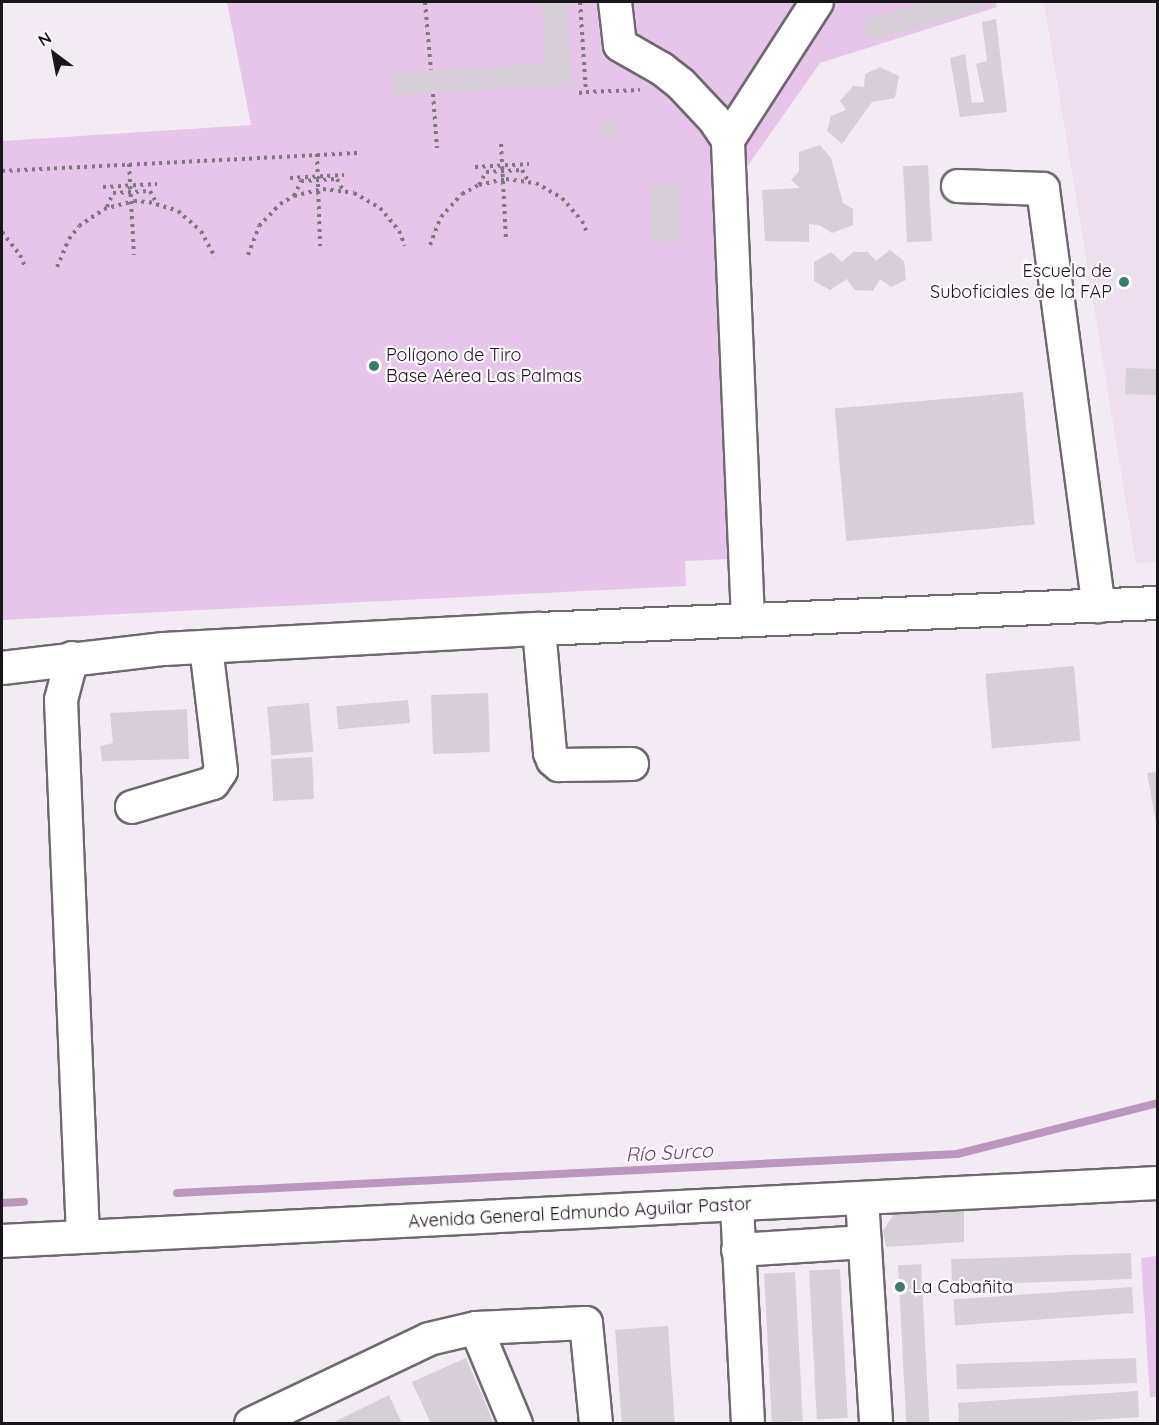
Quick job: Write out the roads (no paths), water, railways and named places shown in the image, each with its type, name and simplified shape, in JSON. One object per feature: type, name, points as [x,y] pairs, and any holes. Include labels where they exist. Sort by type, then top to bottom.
[{"type":"street","points":[[615,2],[620,45],[662,69],[681,84],[714,119],[728,140],[748,620]]},
{"type":"street","points":[[728,140],[817,2]]},
{"type":"street","points":[[958,186],[1043,189],[1099,606]]},
{"type":"street","points":[[2,668],[78,657],[206,647],[539,629],[1158,603]]},
{"type":"street","points":[[539,629],[550,753],[553,759],[559,765],[632,764]]},
{"type":"street","points":[[132,807],[213,783],[221,771],[206,647]]},
{"type":"street","points":[[78,657],[83,1019],[92,1236]]},
{"type":"street","name":"Avenida General Edmundo Aguilar Pastor","points":[[2,1241],[737,1206],[1158,1183]]},
{"type":"street","points":[[862,1199],[876,1424]]},
{"type":"street","points":[[737,1206],[748,1424]]},
{"type":"street","points":[[738,1250],[865,1242]]},
{"type":"street","points":[[251,1424],[429,1339],[476,1328],[586,1323],[596,1424]]},
{"type":"street","points":[[476,1328],[516,1424]]},
{"type":"waterway","name":"Río Surco","points":[[177,1193],[957,1154],[1158,1103]]},
{"type":"waterway","name":"Río Surco","points":[[2,1203],[24,1202]]},
{"type":"place","name":"Escuela de Suboficiales de la FAP","points":[[1124,282]]},
{"type":"place","name":"Polígono de Tiro Base Aérea Las Palmas","points":[[374,366]]},
{"type":"place","name":"La Cabañita","points":[[900,1287]]}]
